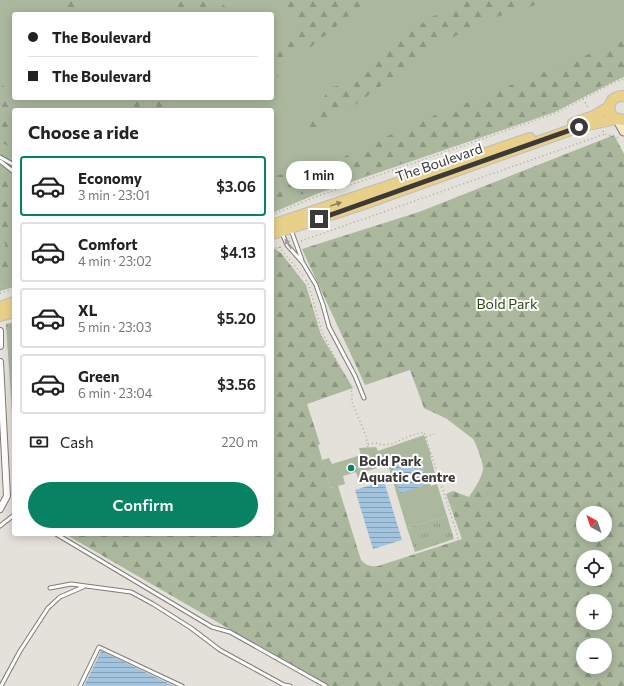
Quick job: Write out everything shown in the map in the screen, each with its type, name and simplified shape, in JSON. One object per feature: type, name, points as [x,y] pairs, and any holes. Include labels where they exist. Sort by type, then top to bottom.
[{"type":"main road","name":"The Boulevard","points":[[281,227],[594,116],[609,107],[612,99],[624,96]]},
{"type":"main road","points":[[609,107],[611,115],[619,120]]},
{"type":"main road","name":"The Boulevard","points":[[281,227],[579,127],[619,120]]},
{"type":"main road","points":[[0,307],[12,303]]},
{"type":"main road","points":[[0,316],[12,313]]},
{"type":"street","points":[[619,120],[624,131]]},
{"type":"street","points":[[0,331],[0,346]]},
{"type":"street","points":[[0,362],[0,388],[7,496],[0,510]]},
{"type":"lane","points":[[0,157],[12,164]]},
{"type":"lane","points":[[0,161],[12,170]]},
{"type":"lane","points":[[281,227],[295,242],[303,262],[316,285],[329,326],[358,381],[364,398]]},
{"type":"lane","points":[[281,227],[287,245],[303,262]]},
{"type":"lane","points":[[0,526],[12,517]]},
{"type":"lane","points":[[59,536],[212,627],[230,632],[326,686]]},
{"type":"lane","points":[[50,588],[71,584],[130,592],[153,604],[191,628],[220,650],[284,685],[290,686]]},
{"type":"lane","points":[[1,686],[20,651],[48,608],[60,597],[85,586]]},
{"type":"lane","points":[[80,686],[98,648],[101,647],[182,686]]},
{"type":"path","points":[[274,213],[320,195],[556,113],[615,82],[624,79]]},
{"type":"path","points":[[295,242],[605,134]]},
{"type":"path","points":[[274,248],[287,245]]},
{"type":"path","points":[[279,247],[304,276],[309,286],[322,332],[352,392],[352,402],[366,436],[367,446],[376,443],[383,445],[391,444],[422,432],[425,433],[460,544],[456,562],[424,600],[420,630],[421,686]]},
{"type":"path","points":[[0,293],[12,290]]},
{"type":"path","points":[[426,437],[434,434]]},
{"type":"path","points":[[453,521],[482,499],[497,481],[556,452],[564,451],[624,488]]},
{"type":"path","points":[[612,569],[624,565]]},
{"type":"path","points":[[436,686],[483,627],[492,620],[506,611],[531,600],[576,583]]},
{"type":"green space","points":[[0,0],[624,0],[624,77],[555,112],[319,193],[274,212],[274,108],[12,108],[12,288],[0,291]]},
{"type":"green space","points":[[56,0],[82,0],[90,12],[59,12]]},
{"type":"green space","points":[[159,0],[219,0],[230,12],[167,12]]},
{"type":"green space","points":[[285,0],[368,0],[311,47],[299,50],[280,62],[276,87],[274,86],[274,50],[298,33],[290,17]]},
{"type":"green space","points":[[460,0],[551,0],[484,21],[434,47],[314,135],[306,129],[310,117],[331,87],[355,83],[364,62],[401,36]]},
{"type":"green space","points":[[624,40],[624,76],[614,79],[554,110],[319,192],[274,198],[274,176],[320,168],[413,124]]},
{"type":"green space","points":[[0,81],[19,108],[12,108],[12,149],[0,141]]},
{"type":"green space","points":[[123,100],[162,100],[180,108],[136,108]]},
{"type":"green space","name":"Bold Park","points":[[614,135],[624,154],[624,686],[328,686],[68,536],[274,536],[274,248],[281,253],[306,285],[321,335],[353,388],[307,404],[320,444],[318,445],[330,488],[338,486],[361,560],[368,565],[378,566],[462,539],[446,494],[453,491],[469,497],[478,483],[483,467],[480,454],[473,439],[447,419],[424,408],[410,370],[365,385],[302,249],[419,212]]},
{"type":"green space","points":[[0,172],[12,181],[12,280],[0,284],[0,267],[6,257],[5,244],[0,233]]},
{"type":"green space","points":[[12,322],[12,413],[6,324]]},
{"type":"green space","name":"Bold Park Aquatic Centre","points":[[424,435],[431,455],[437,481],[430,484],[431,486],[437,484],[447,516],[407,528],[388,465],[367,471],[369,478],[359,481],[356,472],[343,476],[345,484],[330,488],[322,460],[329,458],[332,464],[361,455],[359,448],[376,447],[378,451]]},
{"type":"green space","points":[[447,516],[454,539],[415,552],[407,528]]},
{"type":"water","points":[[420,458],[428,484],[400,493],[392,467]]},
{"type":"water","points":[[384,481],[402,540],[373,549],[355,490]]},
{"type":"water","points":[[101,651],[174,686],[84,686]]},
{"type":"place","name":"Bold Park Aquatic Centre","points":[[351,468]]},
{"type":"route","points":[[319,219],[579,127]]}]
